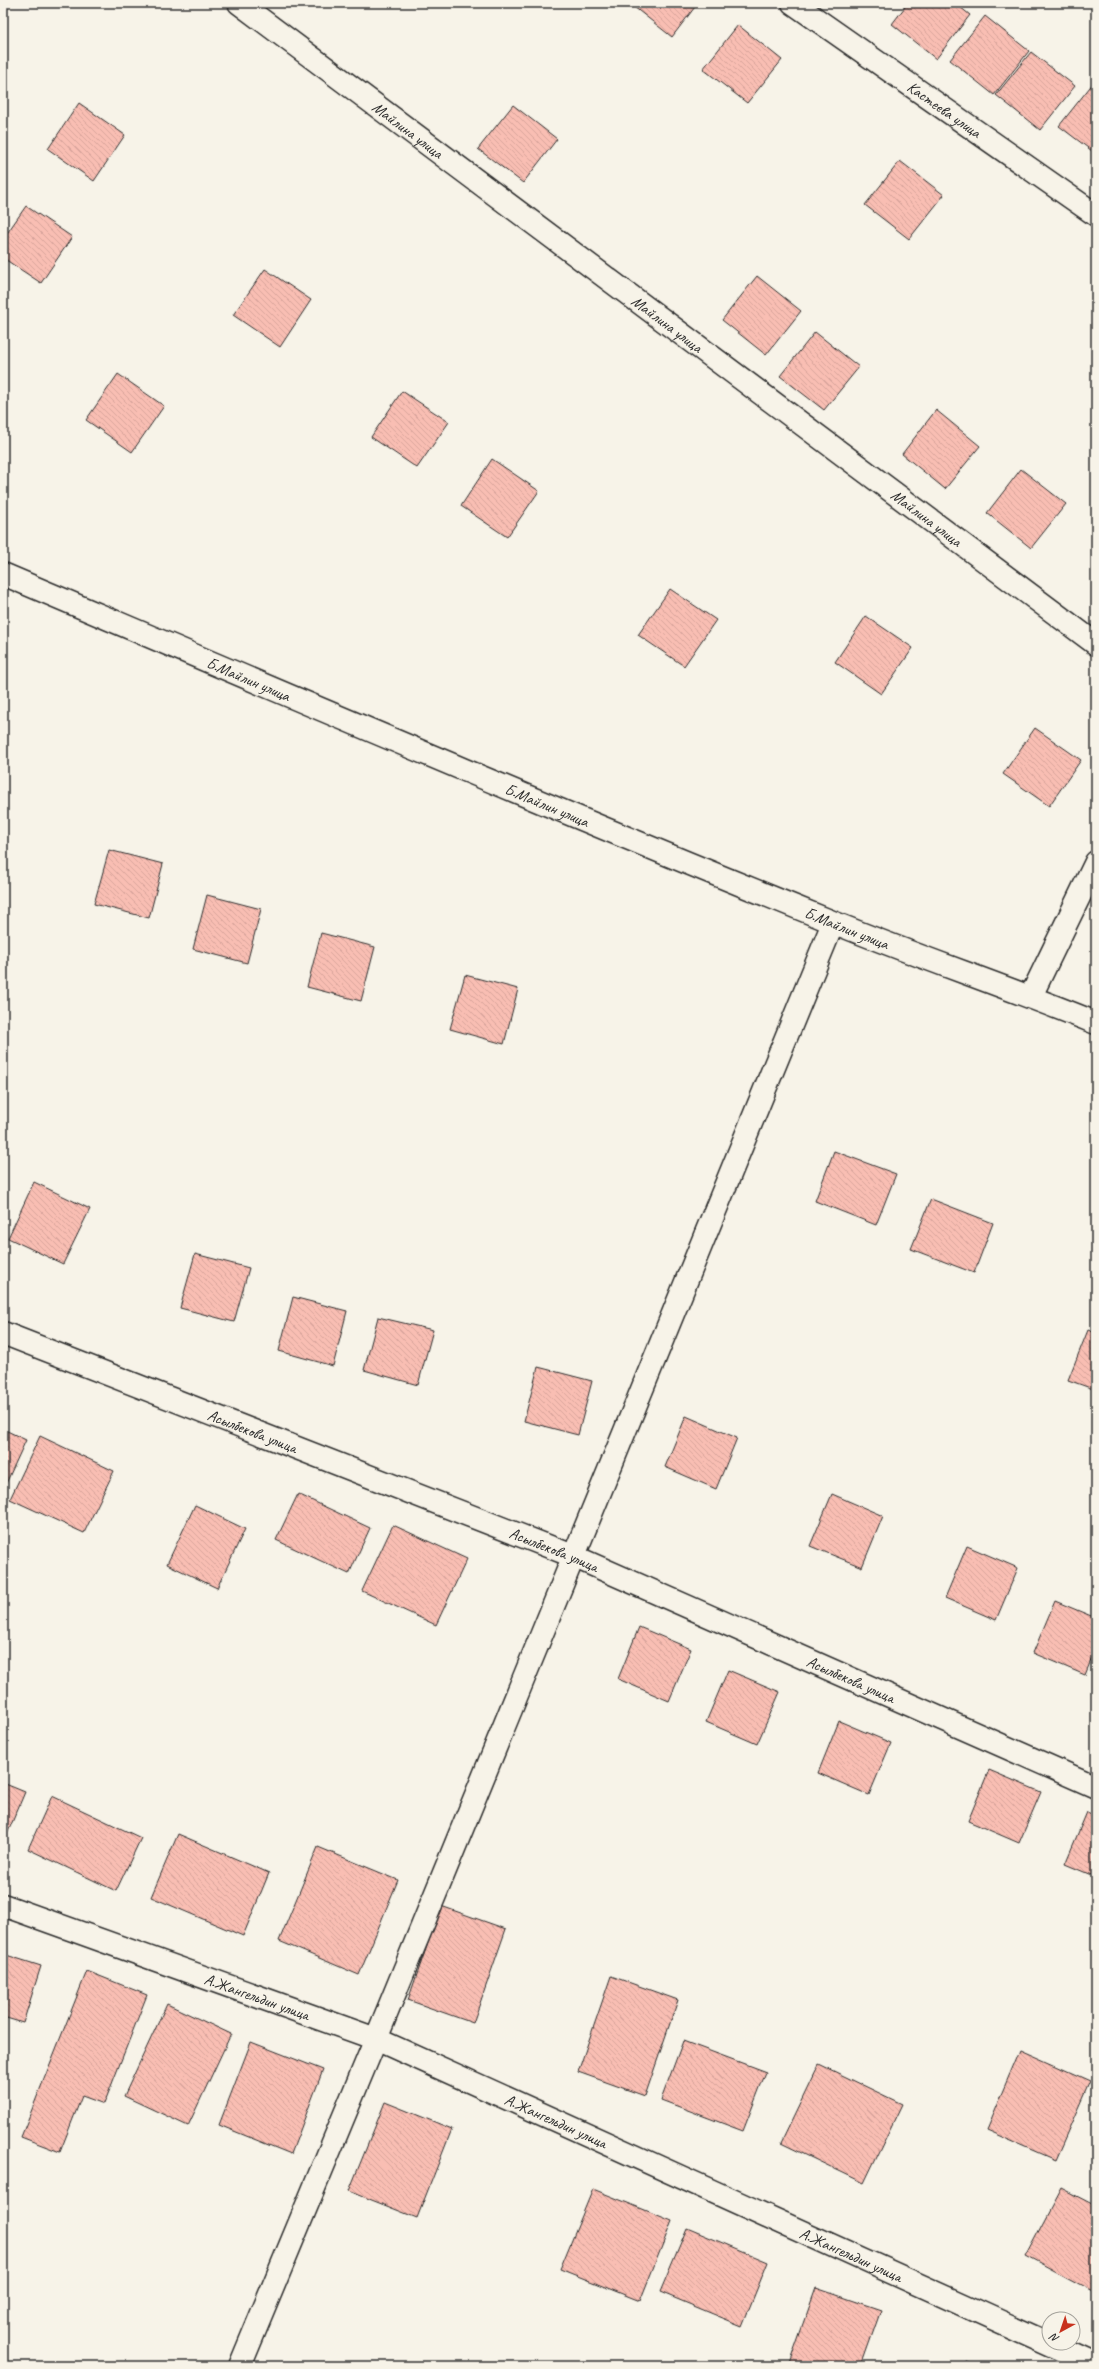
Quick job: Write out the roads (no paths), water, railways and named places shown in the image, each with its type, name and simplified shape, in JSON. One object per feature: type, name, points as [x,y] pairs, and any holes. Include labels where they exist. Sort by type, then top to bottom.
[{"type":"street","name":"Майлина улица","points":[[239,3],[1096,644]]},
{"type":"street","name":"Кастеева улица","points":[[793,3],[1096,215]]},
{"type":"street","name":"Б.Майлин улица","points":[[3,574],[833,923],[1031,996],[1096,1024]]},
{"type":"street","points":[[1031,996],[1096,862]]},
{"type":"street","points":[[240,2366],[376,2039],[833,923]]},
{"type":"street","name":"Асылбекова улица","points":[[3,1332],[573,1556],[1096,1787]]},
{"type":"street","name":"А.Жангельдин улица","points":[[3,1906],[376,2039],[1096,2365]]}]
